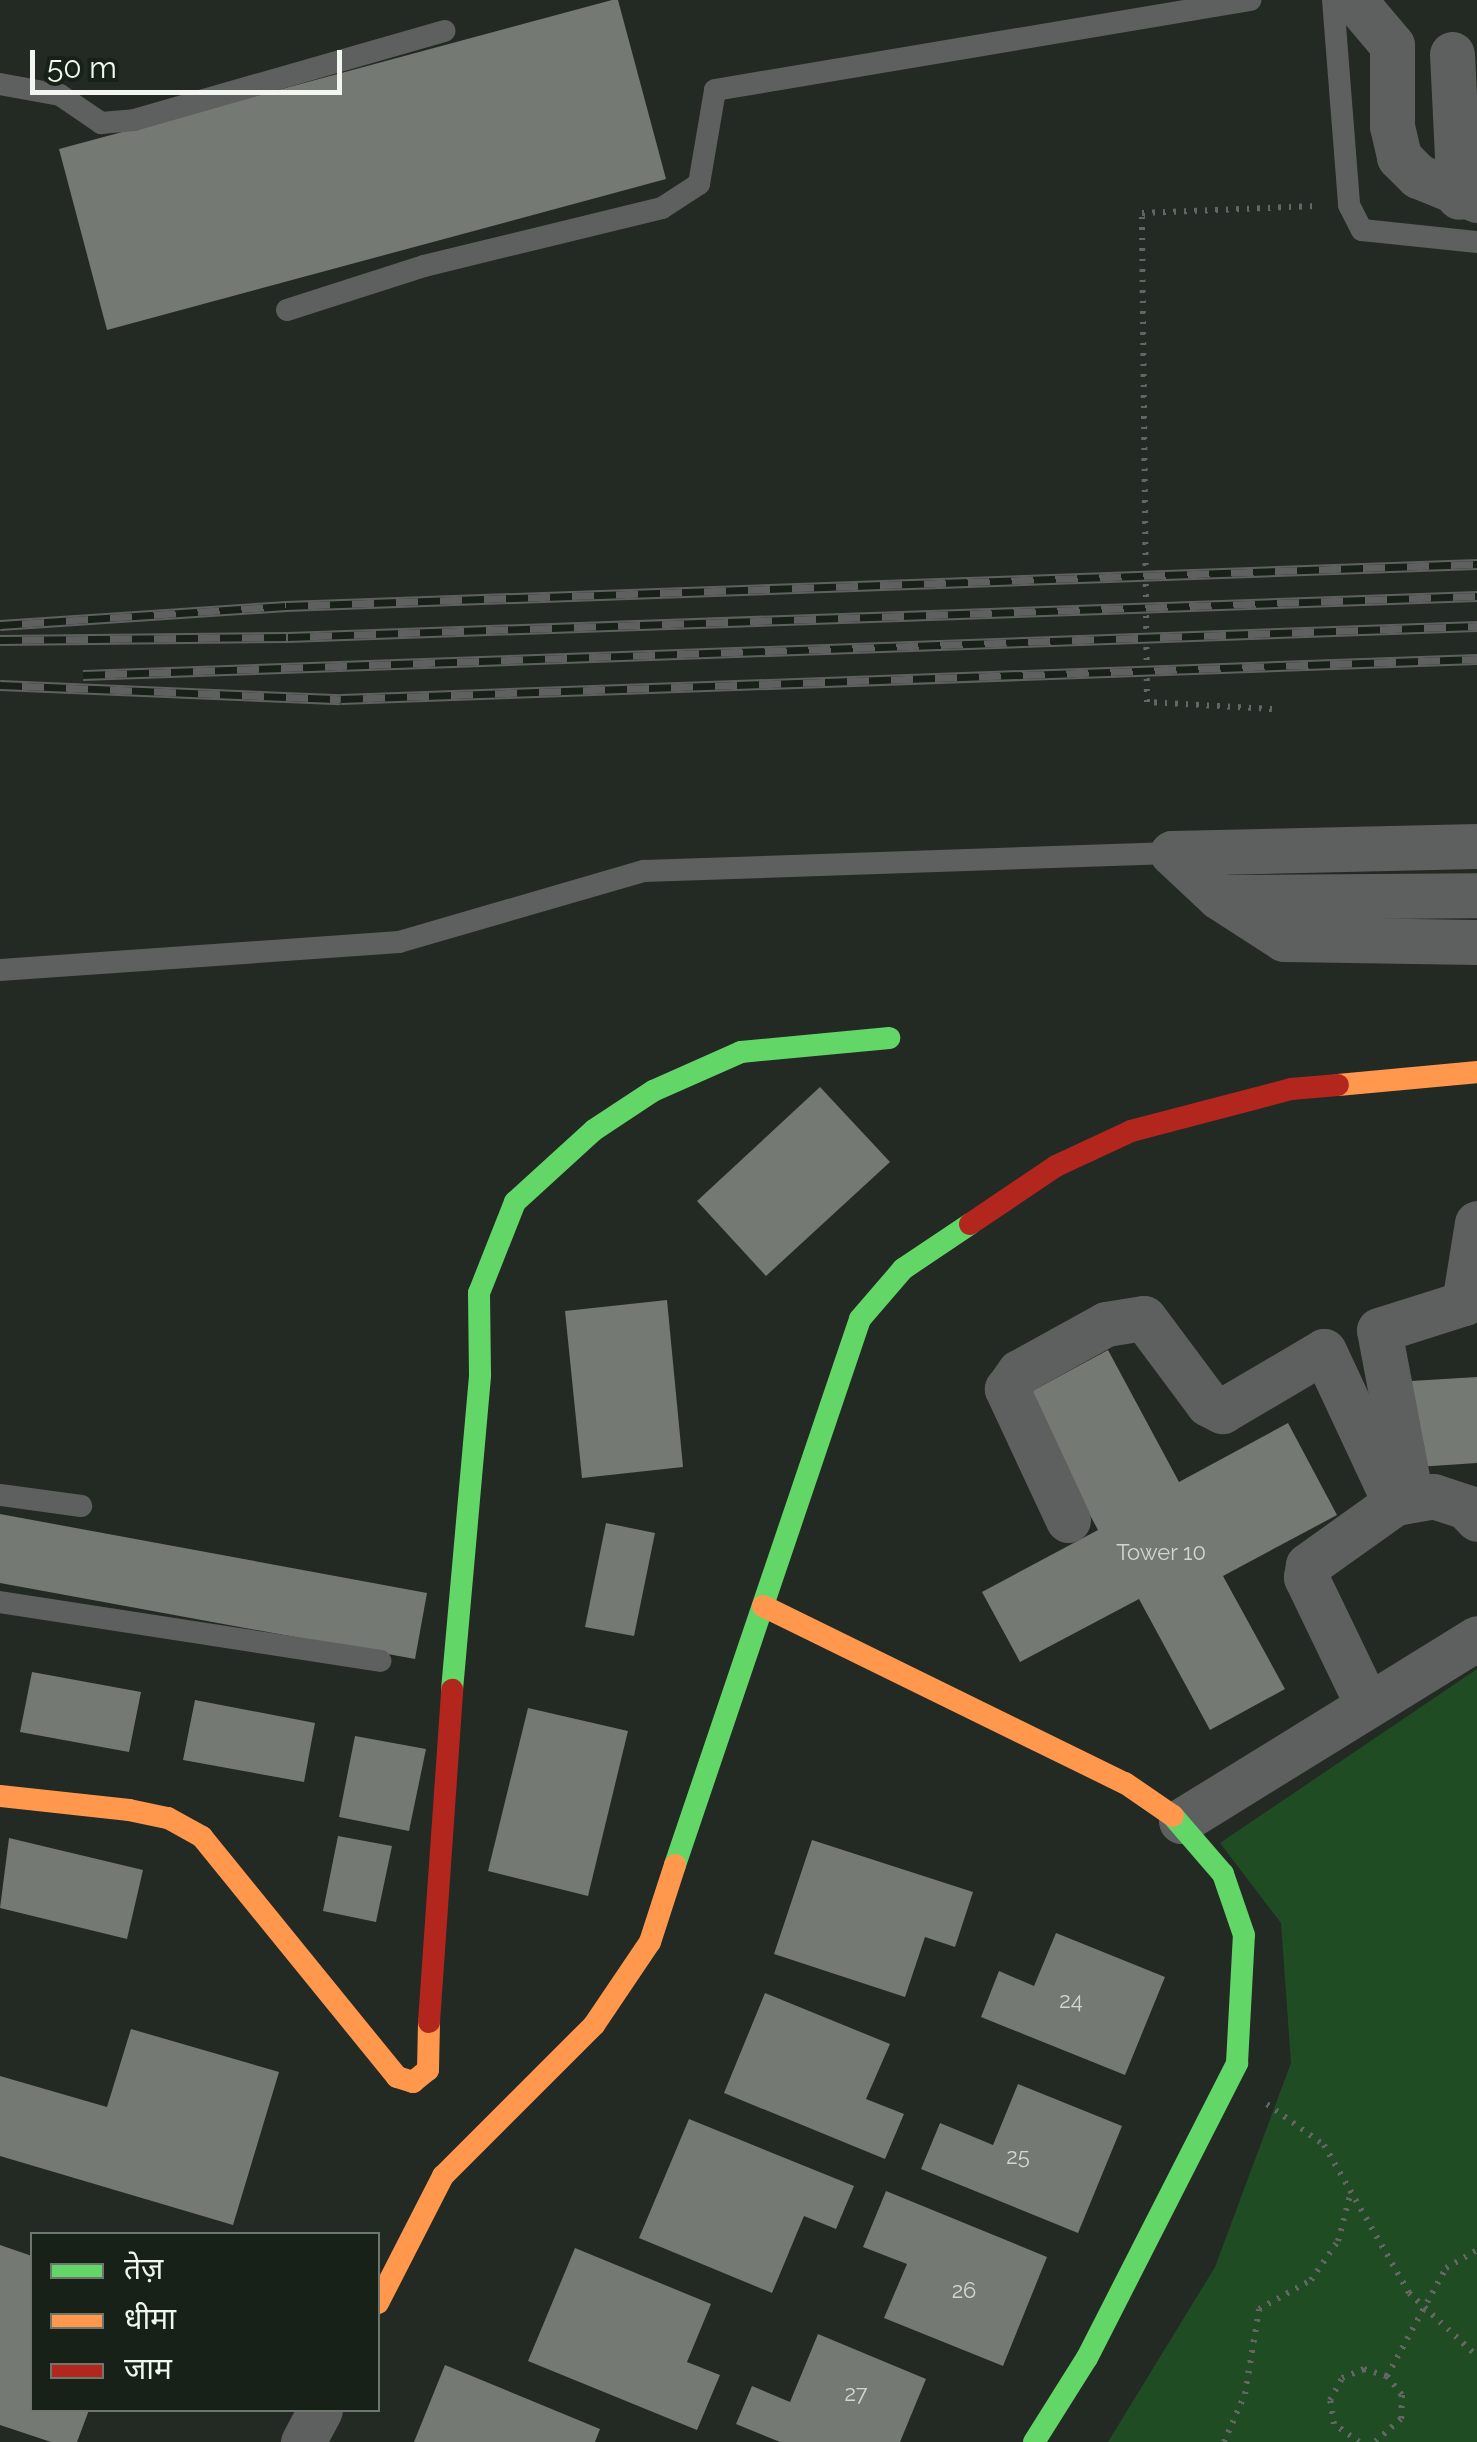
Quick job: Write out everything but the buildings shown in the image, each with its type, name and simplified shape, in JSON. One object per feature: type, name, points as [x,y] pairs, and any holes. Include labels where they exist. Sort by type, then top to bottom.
[{"type":"street","points":[[1354,0],[1392,45],[1392,126],[1399,157],[1468,199]]},
{"type":"street","points":[[1392,45],[1465,54],[1468,199]]},
{"type":"street","points":[[1172,853],[1477,846]]},
{"type":"street","points":[[1172,853],[1219,897],[1284,939],[1477,942]]},
{"type":"street","points":[[1219,897],[1477,895]]},
{"type":"street","points":[[0,1796],[168,1818],[202,1838],[398,2077],[412,2082],[428,2070],[430,1940],[480,1375],[479,1292],[515,1202],[594,1130],[652,1092],[741,1052],[889,1038]]},
{"type":"street","points":[[380,2299],[443,2176],[594,2025],[650,1942],[860,1319],[903,1268],[959,1226],[1056,1166],[1203,1108],[1291,1090],[1477,1072]]},
{"type":"street","points":[[1403,1502],[1379,1330],[1464,1304],[1477,1224]]},
{"type":"street","points":[[1068,1520],[1007,1389],[1019,1372],[1106,1324],[1144,1318],[1208,1404],[1222,1412],[1324,1351],[1403,1502]]},
{"type":"street","points":[[1367,1704],[1306,1577],[1308,1565],[1403,1502],[1433,1496],[1466,1507],[1477,1519]]},
{"type":"street","points":[[763,1606],[1125,1782],[1181,1821],[1223,1874],[1244,1935],[1244,2002],[1237,2063],[1087,2358],[1034,2442]]},
{"type":"street","points":[[1181,1821],[1477,1638]]},
{"type":"street","points":[[303,2442],[319,2412]]},
{"type":"lane","points":[[287,310],[424,266],[662,208],[699,184],[715,90],[1250,0]]},
{"type":"lane","points":[[1334,0],[1350,205],[1362,230],[1477,242]]},
{"type":"lane","points":[[0,84],[60,95],[101,124],[134,120],[444,31]]},
{"type":"lane","points":[[0,970],[399,942],[644,871],[1172,853]]},
{"type":"lane","points":[[0,1495],[81,1506]]},
{"type":"lane","points":[[0,1602],[380,1661]]},
{"type":"path","points":[[1272,709],[1148,702],[1142,213],[1350,205]]},
{"type":"path","points":[[1228,2078],[1324,2145],[1350,2196],[1422,2306],[1477,2356]]},
{"type":"path","points":[[1224,2442],[1245,2394],[1259,2309],[1311,2280],[1338,2241],[1350,2196]]},
{"type":"path","points":[[1387,2376],[1446,2268],[1477,2250]]},
{"type":"path","points":[[1359,2442],[1334,2424],[1334,2388],[1364,2369],[1387,2376],[1402,2395],[1402,2419],[1375,2442]]},
{"type":"green space","points":[[1477,1669],[1477,2442],[1108,2442],[1215,2267],[1291,2063],[1281,1923],[1220,1843]]},
{"type":"railway","points":[[0,625],[286,606],[1477,564]]},
{"type":"railway","points":[[0,640],[288,637],[1477,596]]},
{"type":"railway","points":[[83,675],[1477,626]]},
{"type":"railway","points":[[0,685],[341,699],[1477,659]]},
{"type":"traffic: fast","points":[[452,1690],[480,1375],[479,1293],[515,1202],[594,1130],[653,1091],[741,1052],[889,1038]]},
{"type":"traffic: fast","points":[[675,1865],[860,1319],[903,1269],[970,1224]]},
{"type":"traffic: fast","points":[[1034,2442],[1087,2358],[1237,2063],[1244,1935],[1223,1874],[1173,1816]]},
{"type":"traffic: slow","points":[[1338,1085],[1477,1072]]},
{"type":"traffic: slow","points":[[763,1606],[1125,1783],[1173,1816]]},
{"type":"traffic: slow","points":[[0,1796],[129,1810],[168,1818],[202,1837],[397,2077],[413,2082],[428,2070],[429,2022]]},
{"type":"traffic: slow","points":[[380,2299],[443,2176],[594,2025],[650,1942],[675,1865]]},
{"type":"traffic: jam","points":[[970,1224],[1056,1166],[1131,1131],[1291,1089],[1338,1085]]},
{"type":"traffic: jam","points":[[429,2022],[452,1690]]}]
